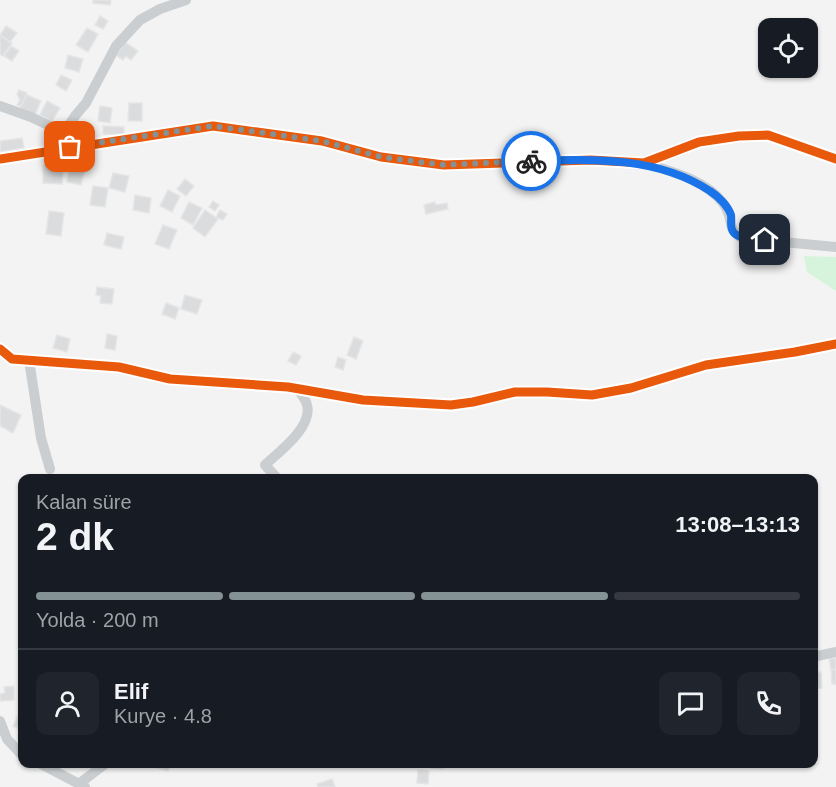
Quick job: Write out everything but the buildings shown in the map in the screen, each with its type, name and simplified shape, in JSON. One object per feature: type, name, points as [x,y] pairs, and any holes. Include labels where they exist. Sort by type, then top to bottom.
[{"type":"street","points":[[52,150],[86,103],[116,46],[140,20],[180,1]]},
{"type":"street","points":[[0,106],[64,132],[88,145]]},
{"type":"street","points":[[0,159],[213,126],[322,141],[381,157],[444,165],[591,160],[644,163],[694,181],[713,193],[723,202],[731,216],[731,227],[734,233],[742,238],[836,247]]},
{"type":"street","points":[[644,163],[699,142],[739,136],[768,135],[836,159]]},
{"type":"street","points":[[0,349],[12,359],[119,367],[170,379],[297,388],[363,400],[451,405],[515,392],[592,395],[631,388],[706,364],[836,344]]},
{"type":"street","points":[[29,360],[41,438],[50,470]]},
{"type":"street","points":[[273,474],[265,465],[297,436],[308,415],[307,404],[297,388]]},
{"type":"street","points":[[818,656],[836,652]]},
{"type":"street","points":[[0,721],[7,739],[18,751]]},
{"type":"street","points":[[49,768],[83,785],[101,768]]},
{"type":"green space","points":[[804,256],[836,257],[836,291],[807,272]]},
{"type":"cycle path","points":[[0,159],[213,126],[322,141],[381,157],[444,165],[591,160],[644,163],[699,142],[739,136],[768,135],[836,159]]},
{"type":"cycle path","points":[[0,349],[12,359],[119,367],[170,379],[288,387],[363,400],[451,405],[515,392],[592,395],[631,388],[706,365],[836,344]]},
{"type":"way so far","points":[[70,147],[213,126],[322,141],[381,157],[444,165],[531,161]]},
{"type":"route","points":[[531,161],[591,160],[644,163],[668,171],[694,181],[723,202],[731,216],[731,227],[734,233],[742,238],[765,240]]}]
